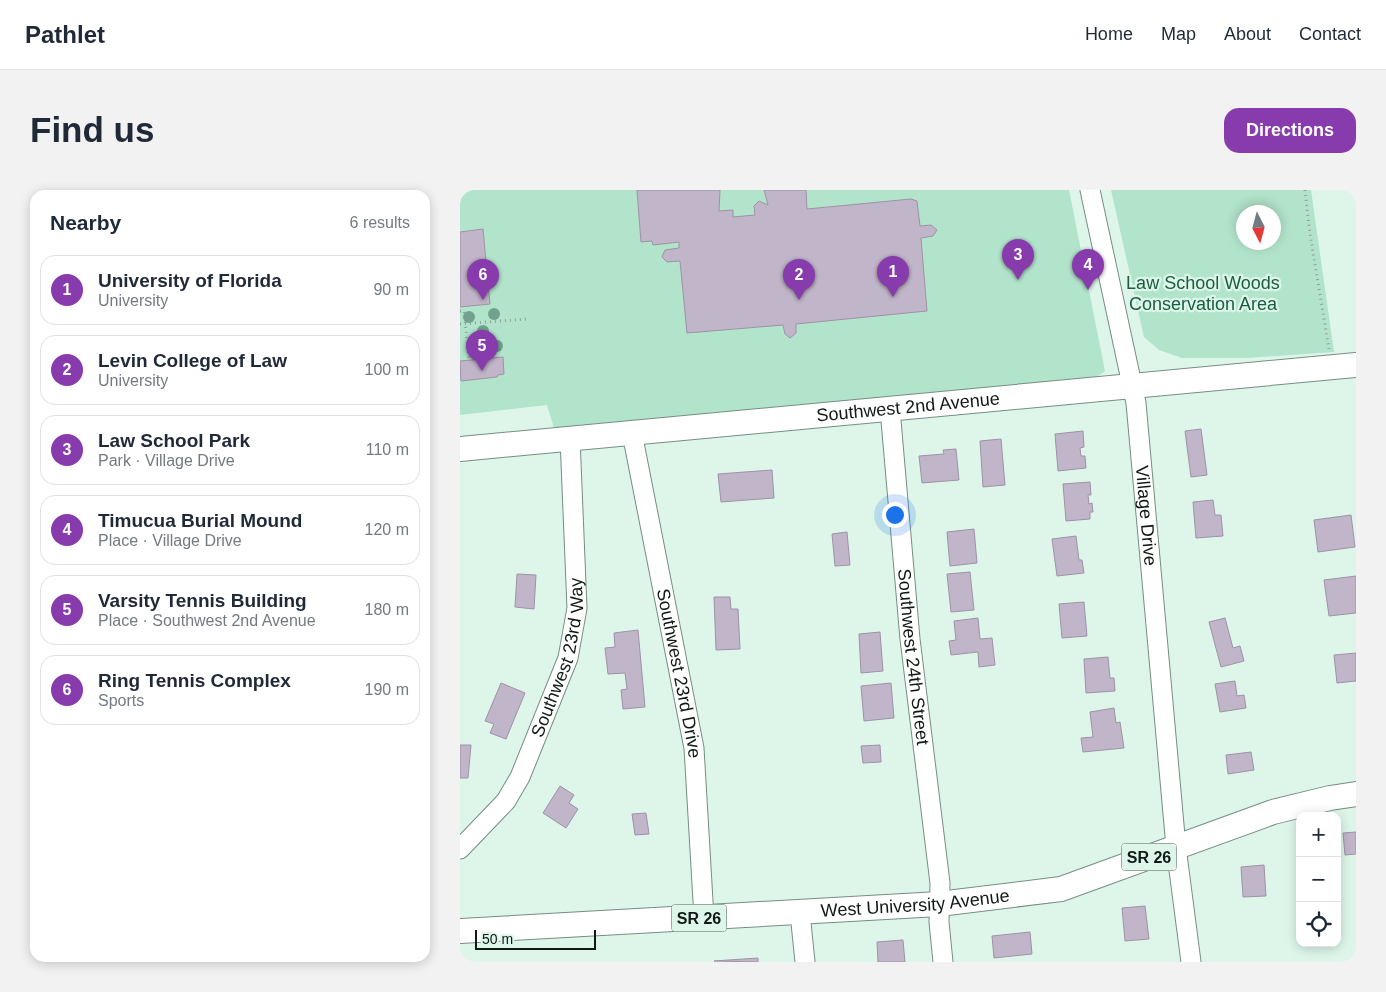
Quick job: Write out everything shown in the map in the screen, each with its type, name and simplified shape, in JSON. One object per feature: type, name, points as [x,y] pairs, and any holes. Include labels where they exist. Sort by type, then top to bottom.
[{"type":"main road","name":"Southwest 2nd Avenue","points":[[460,448],[1356,365]]},
{"type":"main road","name":"West University Avenue","points":[[460,931],[939,904],[1061,889],[1273,812],[1330,798],[1356,794]]},
{"type":"street","name":"Village Drive","points":[[1090,190],[1134,385],[1176,847],[1192,962]]},
{"type":"street","name":"Southwest 24th Street","points":[[890,409],[910,639],[938,875],[943,962]]},
{"type":"street","name":"Southwest 23rd Drive","points":[[632,433],[694,748],[704,918]]},
{"type":"street","name":"Southwest 23rd Way","points":[[460,849],[506,801],[520,777],[568,658],[577,608],[570,438]]},
{"type":"street","points":[[800,913],[805,962]]},
{"type":"path","points":[[1305,190],[1310,234],[1330,352]]},
{"type":"path","points":[[460,311],[464,311],[469,360]]},
{"type":"path","points":[[460,324],[526,318]]},
{"type":"green space","points":[[460,190],[1069,190],[1105,371],[1095,378],[554,428],[547,405],[460,415]]},
{"type":"green space","name":"Law School Woods Conservation Area","points":[[1111,190],[1311,190],[1334,352],[1247,358],[1182,358],[1159,350],[1144,337]]},
{"type":"building","points":[[637,190],[720,190],[719,211],[733,210],[733,217],[755,215],[754,206],[759,201],[768,205],[764,190],[806,190],[807,209],[911,199],[917,201],[920,226],[931,225],[937,230],[933,236],[921,238],[927,311],[796,324],[796,333],[790,338],[785,334],[783,325],[687,333],[680,261],[667,262],[662,257],[665,250],[679,248],[679,242],[653,245],[652,241],[641,242]]},
{"type":"building","points":[[483,229],[490,304],[460,307],[460,232]]},
{"type":"building","points":[[503,357],[504,374],[497,377],[461,381],[460,361]]},
{"type":"building","points":[[1201,429],[1207,475],[1191,477],[1185,431]]},
{"type":"building","points":[[1083,431],[1084,447],[1080,448],[1081,456],[1085,456],[1086,468],[1058,471],[1055,434]]},
{"type":"building","points":[[1001,439],[1005,485],[983,487],[980,441]]},
{"type":"building","points":[[956,449],[959,480],[922,483],[919,456],[944,454],[943,450]]},
{"type":"building","points":[[772,470],[774,498],[721,502],[718,474]]},
{"type":"building","points":[[1090,482],[1091,495],[1088,495],[1089,504],[1092,503],[1093,512],[1090,512],[1090,519],[1066,521],[1063,484]]},
{"type":"building","points":[[1213,500],[1215,515],[1221,515],[1223,536],[1196,538],[1193,502]]},
{"type":"building","points":[[1351,515],[1355,547],[1318,552],[1314,520]]},
{"type":"building","points":[[974,529],[977,563],[950,566],[947,532]]},
{"type":"building","points":[[847,532],[850,565],[835,566],[832,534]]},
{"type":"building","points":[[1076,536],[1079,560],[1082,560],[1084,573],[1057,576],[1052,539]]},
{"type":"building","points":[[970,572],[974,610],[951,612],[947,574]]},
{"type":"building","points":[[517,574],[536,575],[534,609],[515,607]]},
{"type":"building","points":[[1356,576],[1356,613],[1329,616],[1324,580]]},
{"type":"building","points":[[714,597],[730,597],[731,609],[738,609],[740,649],[716,650]]},
{"type":"building","points":[[1084,602],[1087,636],[1062,638],[1059,604]]},
{"type":"building","points":[[978,618],[980,639],[992,638],[995,665],[979,667],[978,652],[951,655],[949,641],[956,640],[954,621]]},
{"type":"building","points":[[1225,618],[1233,648],[1240,646],[1244,661],[1221,667],[1209,622]]},
{"type":"building","points":[[638,630],[645,707],[623,709],[621,690],[627,689],[625,673],[608,674],[605,648],[615,647],[614,633]]},
{"type":"building","points":[[880,632],[883,671],[861,673],[859,634]]},
{"type":"building","points":[[1356,653],[1356,681],[1337,683],[1334,655]]},
{"type":"building","points":[[1108,657],[1110,678],[1114,678],[1115,691],[1086,693],[1084,659]]},
{"type":"building","points":[[1235,681],[1237,696],[1244,695],[1246,708],[1220,712],[1215,684]]},
{"type":"building","points":[[501,683],[525,693],[506,739],[490,733],[494,724],[485,721]]},
{"type":"building","points":[[891,683],[894,718],[864,721],[861,686]]},
{"type":"building","points":[[1114,708],[1116,723],[1120,722],[1124,748],[1083,752],[1081,738],[1093,737],[1090,712]]},
{"type":"building","points":[[460,745],[471,745],[468,778],[460,778]]},
{"type":"building","points":[[880,745],[881,762],[863,763],[861,746]]},
{"type":"building","points":[[1251,752],[1254,770],[1228,774],[1226,755]]},
{"type":"building","points":[[560,786],[574,795],[569,803],[578,809],[566,828],[543,813]]},
{"type":"building","points":[[646,813],[649,834],[635,835],[632,814]]},
{"type":"building","points":[[1356,832],[1356,854],[1345,855],[1343,833]]},
{"type":"building","points":[[1264,865],[1266,896],[1243,897],[1241,867]]},
{"type":"building","points":[[1145,906],[1149,939],[1125,941],[1122,908]]},
{"type":"building","points":[[1030,932],[1032,954],[994,958],[992,936]]},
{"type":"building","points":[[903,940],[905,962],[878,962],[877,942]]},
{"type":"building","points":[[758,958],[758,962],[714,961]]},
{"type":"place","name":"Law School Park","points":[[1018,280]]},
{"type":"place","name":"Timucua Burial Mound","points":[[1088,290]]},
{"type":"place","name":"University of Florida","points":[[893,297]]},
{"type":"place","name":"Ring Tennis Complex","points":[[483,300]]},
{"type":"place","name":"Levin College of Law","points":[[799,300]]},
{"type":"place","name":"Varsity Tennis Building","points":[[482,371]]}]
